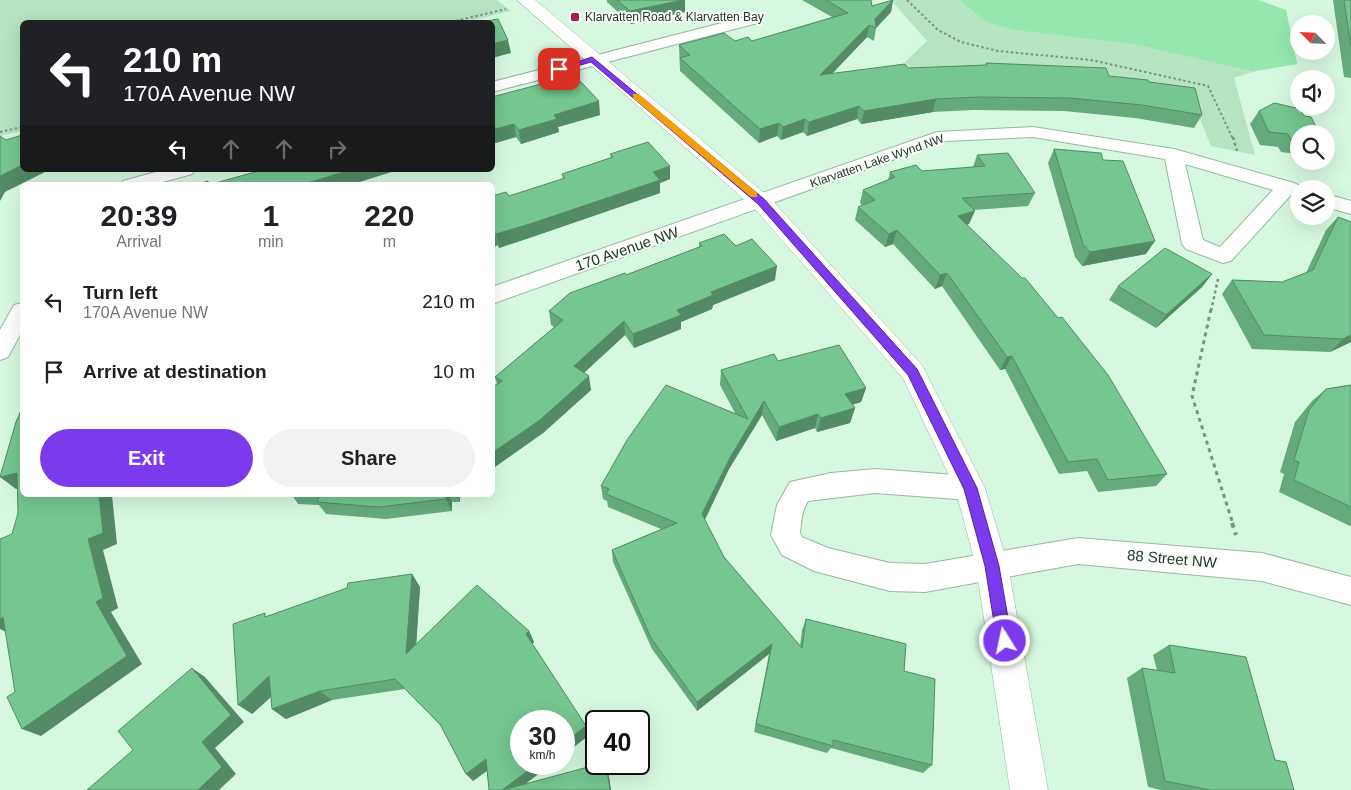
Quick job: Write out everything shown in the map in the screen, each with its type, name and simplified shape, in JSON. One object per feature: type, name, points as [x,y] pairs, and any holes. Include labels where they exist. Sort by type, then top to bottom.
[{"type":"street","points":[[527,2],[592,60],[761,202],[913,372],[970,488],[992,566],[1029,790]]},
{"type":"street","points":[[495,86],[753,20]]},
{"type":"street","name":"Klarvatten Lake Wynd NW","points":[[761,202],[943,136],[1034,132],[1174,155],[1290,188]]},
{"type":"street","points":[[1174,155],[1193,244],[1224,256]]},
{"type":"street","points":[[141,182],[178,172]]},
{"type":"street","name":"Klarvatten Lake Wynd NW","points":[[1224,256],[1290,192]]},
{"type":"street","name":"170 Avenue NW","points":[[495,295],[761,202]]},
{"type":"street","points":[[1335,203],[1351,208]]},
{"type":"street","points":[[0,352],[20,315]]},
{"type":"street","name":"88 Street NW","points":[[970,488],[875,481],[800,490],[794,497],[788,512],[785,535],[792,546],[824,561],[890,577],[925,578],[1078,551],[1262,567],[1351,591]]},
{"type":"path","points":[[907,0],[938,30],[961,42],[998,52],[1092,60],[1208,86],[1237,146],[1236,172]]},
{"type":"path","points":[[459,20],[527,2]]},
{"type":"path","points":[[0,132],[20,127]]},
{"type":"path","points":[[1224,256],[1192,396],[1245,566]]},
{"type":"shaded area","points":[[0,0],[497,0],[511,11],[473,20],[20,20],[20,131],[0,136]]},
{"type":"shaded area","points":[[891,0],[1258,0],[1286,10],[1290,30],[1290,60],[1296,60],[1297,64],[1252,72],[1234,78],[1255,155],[1211,146],[1188,90],[917,74],[905,62],[927,41]]},
{"type":"shaded area","points":[[959,0],[1258,0],[1286,10],[1290,30],[1290,60],[1296,60],[1297,64],[1252,71],[1134,44],[1015,30],[987,22]]},
{"type":"building","points":[[617,0],[683,0],[630,11]]},
{"type":"building","points":[[826,0],[871,0],[872,6],[893,0],[875,19],[876,28],[869,25],[820,75],[905,64],[909,68],[987,65],[986,63],[1106,68],[1109,76],[1195,88],[1202,115],[1142,105],[1070,98],[978,97],[936,99],[864,111],[859,106],[809,122],[805,119],[783,127],[779,123],[760,129],[680,58],[690,55],[679,45],[724,33],[735,41],[748,37],[752,41],[848,13]]},
{"type":"building","points":[[1344,0],[1351,0],[1351,47]]},
{"type":"building","points":[[498,19],[508,40],[495,43],[495,20],[492,20]]},
{"type":"building","points":[[560,79],[565,85],[580,81],[599,101],[554,115],[557,119],[519,130],[514,124],[495,129],[495,96]]},
{"type":"building","points":[[1274,103],[1290,107],[1290,115],[1311,117],[1315,125],[1290,125],[1290,139],[1288,134],[1269,132],[1259,111]]},
{"type":"building","points":[[0,136],[6,140],[20,136],[20,166],[0,176]]},
{"type":"building","points":[[648,142],[670,166],[653,172],[660,180],[533,223],[495,233],[495,195],[506,192],[509,196],[565,178],[562,174],[613,157],[610,154]]},
{"type":"building","points":[[1054,149],[1101,153],[1103,160],[1123,161],[1155,241],[1090,252],[1083,244]]},
{"type":"building","points":[[1008,153],[1035,193],[962,198],[975,211],[958,216],[1022,278],[1025,278],[1058,318],[1062,317],[1108,375],[1167,474],[1108,480],[1097,459],[1068,462],[1012,356],[1007,357],[947,273],[940,275],[897,230],[889,234],[858,207],[875,200],[863,190],[895,177],[890,172],[916,165],[922,171],[985,166],[977,155]]},
{"type":"building","points":[[255,172],[343,172],[311,182],[219,182]]},
{"type":"building","points":[[1338,217],[1351,222],[1351,335],[1343,339],[1264,335],[1232,280],[1282,282],[1313,270]]},
{"type":"building","points":[[724,234],[736,246],[752,239],[777,266],[711,292],[713,295],[677,310],[681,315],[633,334],[624,321],[574,366],[589,376],[540,420],[495,451],[495,385],[502,381],[495,377],[563,320],[549,311],[570,293],[625,273],[626,275],[702,246],[699,243]]},
{"type":"building","points":[[1165,248],[1212,274],[1166,315],[1118,286]]},
{"type":"building","points":[[839,345],[866,388],[845,394],[855,408],[821,418],[818,414],[779,427],[764,401],[731,456],[702,514],[724,557],[802,648],[806,619],[906,644],[904,671],[935,679],[932,765],[833,740],[833,746],[756,724],[772,644],[697,702],[651,638],[612,550],[677,523],[606,494],[609,489],[601,486],[627,440],[666,385],[748,419],[721,370],[774,354],[778,361]]},
{"type":"building","points":[[1351,385],[1351,507],[1294,480],[1299,462],[1294,460],[1309,410],[1326,389]]},
{"type":"building","points":[[20,413],[20,497],[99,497],[103,533],[88,539],[103,598],[96,602],[127,656],[22,729],[7,697],[15,692],[3,617],[0,619],[0,539],[12,534],[18,513],[17,473],[0,477]]},
{"type":"building","points":[[319,497],[446,497],[446,499],[379,507],[317,502]]},
{"type":"building","points":[[412,574],[406,654],[477,585],[529,631],[526,634],[585,724],[585,727],[575,734],[575,710],[510,710],[510,775],[522,775],[502,790],[489,790],[486,759],[466,774],[440,724],[395,679],[320,691],[272,709],[269,676],[238,705],[233,624],[265,613],[265,617],[347,588],[348,583]]},
{"type":"building","points":[[1169,645],[1246,657],[1275,760],[1286,762],[1294,790],[1210,790],[1165,781],[1142,668],[1175,673]]},
{"type":"building","points":[[192,668],[231,715],[202,742],[222,767],[198,790],[87,790],[133,750],[118,731]]},
{"type":"building","points":[[585,768],[585,775],[608,775],[610,790],[503,790],[558,775],[575,775],[575,770]]},
{"type":"slow traffic","points":[[636,96],[754,195]]},
{"type":"place","name":"Klarvatten Road & Klarvatten Bay","points":[[575,17]]},
{"type":"route","points":[[559,69],[592,60],[761,202],[913,372],[970,488],[992,566],[1005,641]]}]
